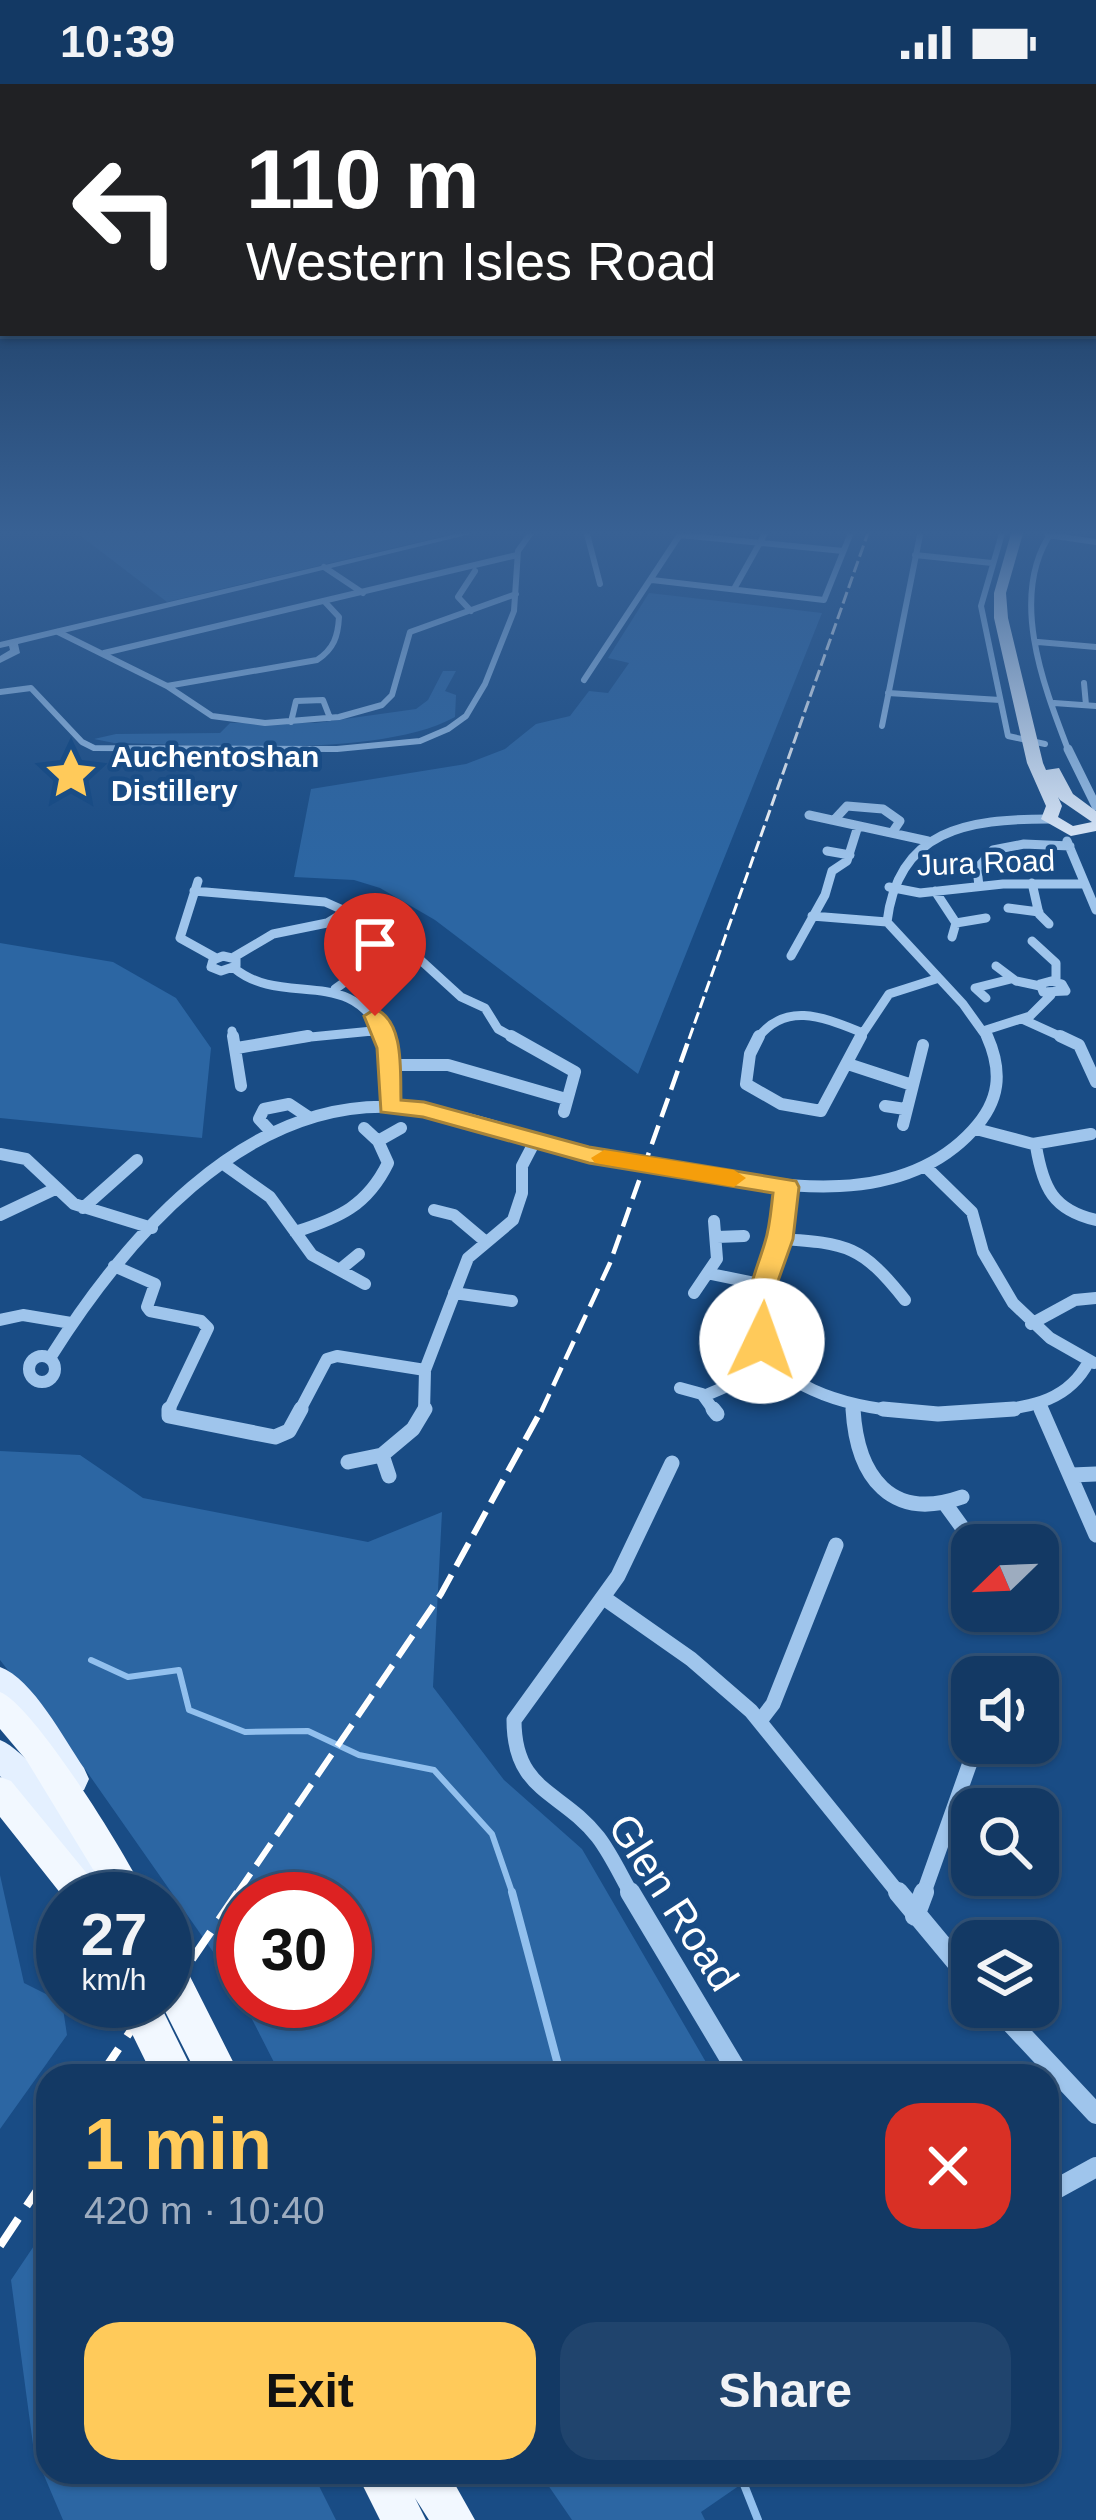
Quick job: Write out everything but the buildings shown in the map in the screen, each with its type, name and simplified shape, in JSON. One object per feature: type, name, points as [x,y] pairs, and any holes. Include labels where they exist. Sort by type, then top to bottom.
[{"type":"highway","points":[[0,1706],[38,1751],[113,1872]]},
{"type":"highway","points":[[0,1792],[65,1872]]},
{"type":"highway","points":[[192,2022],[213,2064]]},
{"type":"highway","points":[[150,2028],[168,2064]]},
{"type":"highway","points":[[383,2484],[404,2520]]},
{"type":"highway","points":[[431,2484],[453,2520]]},
{"type":"main road","points":[[1010,644],[1038,743],[1063,793],[1093,822]]},
{"type":"main road","points":[[1019,644],[1050,814],[1068,839],[1093,822]]},
{"type":"main road","points":[[1050,814],[1093,822]]},
{"type":"main road","points":[[0,1680],[40,1727],[83,1797],[120,1872]]},
{"type":"main road","points":[[0,1755],[27,1782],[57,1826],[78,1872]]},
{"type":"street","points":[[0,660],[16,651],[7,644]]},
{"type":"street","points":[[82,644],[167,686],[212,716],[247,723],[330,718],[382,705],[392,695],[403,644]]},
{"type":"street","points":[[103,654],[147,644]]},
{"type":"street","points":[[167,686],[317,660],[333,644]]},
{"type":"street","points":[[0,692],[31,688],[82,742],[94,748],[324,750],[420,741],[466,716],[501,644]]},
{"type":"street","points":[[584,680],[609,644]]},
{"type":"street","points":[[882,727],[897,644]]},
{"type":"street","points":[[988,644],[1008,736],[1038,743]]},
{"type":"street","points":[[1038,644],[1071,766],[1093,822]]},
{"type":"street","points":[[1057,644],[1096,647]]},
{"type":"street","points":[[1054,703],[1091,706],[1084,682]]},
{"type":"street","points":[[887,693],[1000,700]]},
{"type":"street","points":[[291,722],[294,705],[304,698],[322,700],[330,718]]},
{"type":"street","points":[[834,820],[847,806],[883,809],[900,820],[892,833]]},
{"type":"street","points":[[50,1358],[114,1266],[152,1228],[225,1165],[272,1133],[310,1118],[389,1107],[424,1109],[589,1155],[787,1187],[831,1188],[925,1166],[976,1129],[997,1096],[998,1076],[983,1031],[887,922],[889,887],[928,841],[964,824],[1050,814]]},
{"type":"street","points":[[809,815],[928,841]]},
{"type":"street","points":[[791,956],[832,871],[850,855],[858,826]]},
{"type":"street","points":[[980,886],[978,865],[988,851],[1003,845],[1068,839],[1096,910]]},
{"type":"street","points":[[827,851],[850,855]]},
{"type":"street","points":[[1032,883],[1039,912],[1049,924]]},
{"type":"street","name":"Jura Road","points":[[889,887],[935,892],[1032,883],[1085,884]]},
{"type":"street","points":[[348,910],[327,923],[280,931],[234,963],[214,969],[211,962],[216,958],[180,938],[196,886],[325,902],[348,910],[379,926]]},
{"type":"street","points":[[935,892],[956,923]]},
{"type":"street","points":[[1008,908],[1039,912]]},
{"type":"street","points":[[812,916],[887,922]]},
{"type":"street","points":[[956,923],[986,917]]},
{"type":"street","points":[[952,937],[956,923]]},
{"type":"street","points":[[388,1065],[448,1065],[566,1106],[575,1072],[498,1029],[485,1008],[461,997],[392,934]]},
{"type":"street","points":[[983,1031],[1024,1020],[1040,1011],[1051,994],[1066,991],[1056,981],[1056,963],[1032,941]]},
{"type":"street","points":[[796,944],[816,947]]},
{"type":"street","points":[[335,988],[367,966],[411,950]]},
{"type":"street","points":[[234,963],[268,986],[335,988],[375,1016],[383,1030],[389,1107]]},
{"type":"street","points":[[996,966],[1011,979],[1040,986],[1051,994]]},
{"type":"street","points":[[986,998],[975,988],[1011,979]]},
{"type":"street","points":[[864,1033],[815,1015],[785,1015],[762,1028],[751,1045],[745,1062],[746,1084],[768,1100],[796,1110],[821,1111],[886,996],[936,980]]},
{"type":"street","points":[[1040,986],[1056,981]]},
{"type":"street","points":[[1024,1020],[1081,1047],[1096,1047]]},
{"type":"street","points":[[237,1048],[340,1031],[383,1030]]},
{"type":"street","points":[[232,1031],[241,1086]]},
{"type":"street","points":[[903,1125],[923,1045]]},
{"type":"street","points":[[1081,1047],[1096,1082]]},
{"type":"street","points":[[916,1064],[936,1066]]},
{"type":"street","points":[[851,1065],[910,1084]]},
{"type":"street","points":[[272,1133],[259,1118],[264,1109],[297,1105],[310,1118]]},
{"type":"street","points":[[885,1106],[905,1109]]},
{"type":"street","points":[[295,1232],[342,1218],[367,1204],[388,1163],[378,1141],[364,1128]]},
{"type":"street","points":[[378,1141],[401,1128]]},
{"type":"street","points":[[976,1129],[1036,1146],[1094,1131]]},
{"type":"street","points":[[348,1462],[382,1456],[423,1420],[430,1401],[425,1370],[454,1293],[469,1258],[513,1220],[522,1193],[522,1166],[536,1142]]},
{"type":"street","points":[[1036,1146],[1043,1189],[1050,1199],[1066,1211],[1096,1220]]},
{"type":"street","points":[[0,1154],[26,1159],[55,1189],[83,1208],[152,1228]]},
{"type":"street","points":[[83,1208],[137,1160]]},
{"type":"street","points":[[225,1165],[270,1198],[324,1265],[342,1268],[364,1284]]},
{"type":"street","points":[[787,1187],[780,1239],[758,1319],[762,1341],[776,1365],[804,1388],[853,1405],[924,1412],[1039,1403],[1072,1388],[1092,1362],[1031,1324],[995,1278],[972,1212],[925,1166]]},
{"type":"street","points":[[0,1215],[55,1189]]},
{"type":"street","points":[[434,1210],[454,1215],[486,1242]]},
{"type":"street","points":[[694,1293],[711,1274],[717,1238],[714,1221]]},
{"type":"street","points":[[717,1238],[744,1236]]},
{"type":"street","points":[[780,1239],[847,1244],[865,1250],[905,1300]]},
{"type":"street","points":[[342,1268],[359,1254]]},
{"type":"street","points":[[114,1266],[148,1277],[154,1284],[150,1311],[206,1323],[207,1333],[168,1410],[178,1420],[275,1437],[289,1431],[327,1359],[337,1355],[425,1370]]},
{"type":"street","points":[[711,1274],[764,1285]]},
{"type":"street","points":[[454,1293],[512,1301]]},
{"type":"street","points":[[1031,1324],[1075,1300],[1096,1298]]},
{"type":"street","points":[[0,1320],[23,1315],[71,1322]]},
{"type":"street","points":[[704,1396],[776,1365]]},
{"type":"street","points":[[680,1388],[704,1396],[717,1414]]},
{"type":"street","points":[[1039,1403],[1096,1534]]},
{"type":"street","points":[[853,1405],[854,1441],[876,1482],[919,1509],[962,1497]]},
{"type":"street","points":[[382,1456],[388,1476]]},
{"type":"street","name":"Glen Road","points":[[672,1463],[604,1598],[514,1720],[516,1756],[526,1774],[597,1836],[733,2064]]},
{"type":"street","points":[[1072,1475],[1096,1474]]},
{"type":"street","points":[[946,1505],[960,1524]]},
{"type":"street","points":[[760,1720],[773,1704],[836,1545]]},
{"type":"street","points":[[604,1598],[687,1654],[760,1720],[951,1957]]},
{"type":"street","points":[[915,1916],[969,1764]]},
{"type":"street","points":[[1016,2028],[1049,2064]]},
{"type":"street","points":[[1059,2074],[1096,2114]]},
{"type":"street","points":[[1059,2187],[1096,2167]]},
{"type":"shaded area","points":[[617,644],[810,644],[638,1074],[435,920],[380,888],[354,880],[294,877],[311,789],[466,764],[505,749],[536,724],[570,716],[589,691],[608,693],[629,663],[608,658]]},
{"type":"shaded area","points":[[443,671],[456,671],[445,691],[456,695],[455,717],[382,739],[241,746],[94,739],[116,734],[220,733],[230,723],[316,723],[416,709],[428,700]]},
{"type":"shaded area","points":[[0,943],[113,962],[176,998],[211,1048],[202,1138],[0,1118]]},
{"type":"shaded area","points":[[0,1451],[80,1455],[143,1498],[368,1542],[442,1512],[433,1687],[504,1780],[582,1849],[707,2064],[275,2064],[257,2028],[372,2028],[372,1872],[216,1872],[216,1956],[192,1922],[192,1872],[157,1872],[0,1660]]},
{"type":"shaded area","points":[[0,1875],[24,1983],[36,1989],[36,2028],[66,2028],[67,2035],[46,2064],[36,2064],[36,2078],[0,2129]]},
{"type":"shaded area","points":[[36,2243],[36,2457],[34,2452],[11,2280]]},
{"type":"shaded area","points":[[48,2484],[318,2484],[336,2520],[63,2520]]},
{"type":"shaded area","points":[[547,2484],[742,2484],[701,2512],[705,2520],[572,2520]]},
{"type":"waterway","points":[[91,1660],[128,1677],[179,1670],[189,1710],[245,1732],[308,1731],[359,1755],[434,1770],[492,1834],[512,1892]]},
{"type":"waterway","points":[[512,1892],[558,2064]]},
{"type":"waterway","points":[[744,2484],[758,2520]]},
{"type":"railway","points":[[689,1039],[829,644]]},
{"type":"railway","points":[[541,1412],[610,1263],[690,1036]]},
{"type":"railway","points":[[252,1872],[441,1594],[542,1409]]},
{"type":"railway","points":[[192,1959],[216,1924]]},
{"type":"railway","points":[[108,2064],[133,2028]]},
{"type":"railway","points":[[0,2246],[36,2192]]},
{"type":"slow traffic","points":[[604,1158],[734,1178]]},
{"type":"place","name":"Auchentoshan Distillery","points":[[71,774]]},
{"type":"route","points":[[375,1016],[388,1048],[389,1107],[424,1109],[589,1155],[787,1187],[780,1239],[764,1281],[758,1319],[762,1341]]}]
